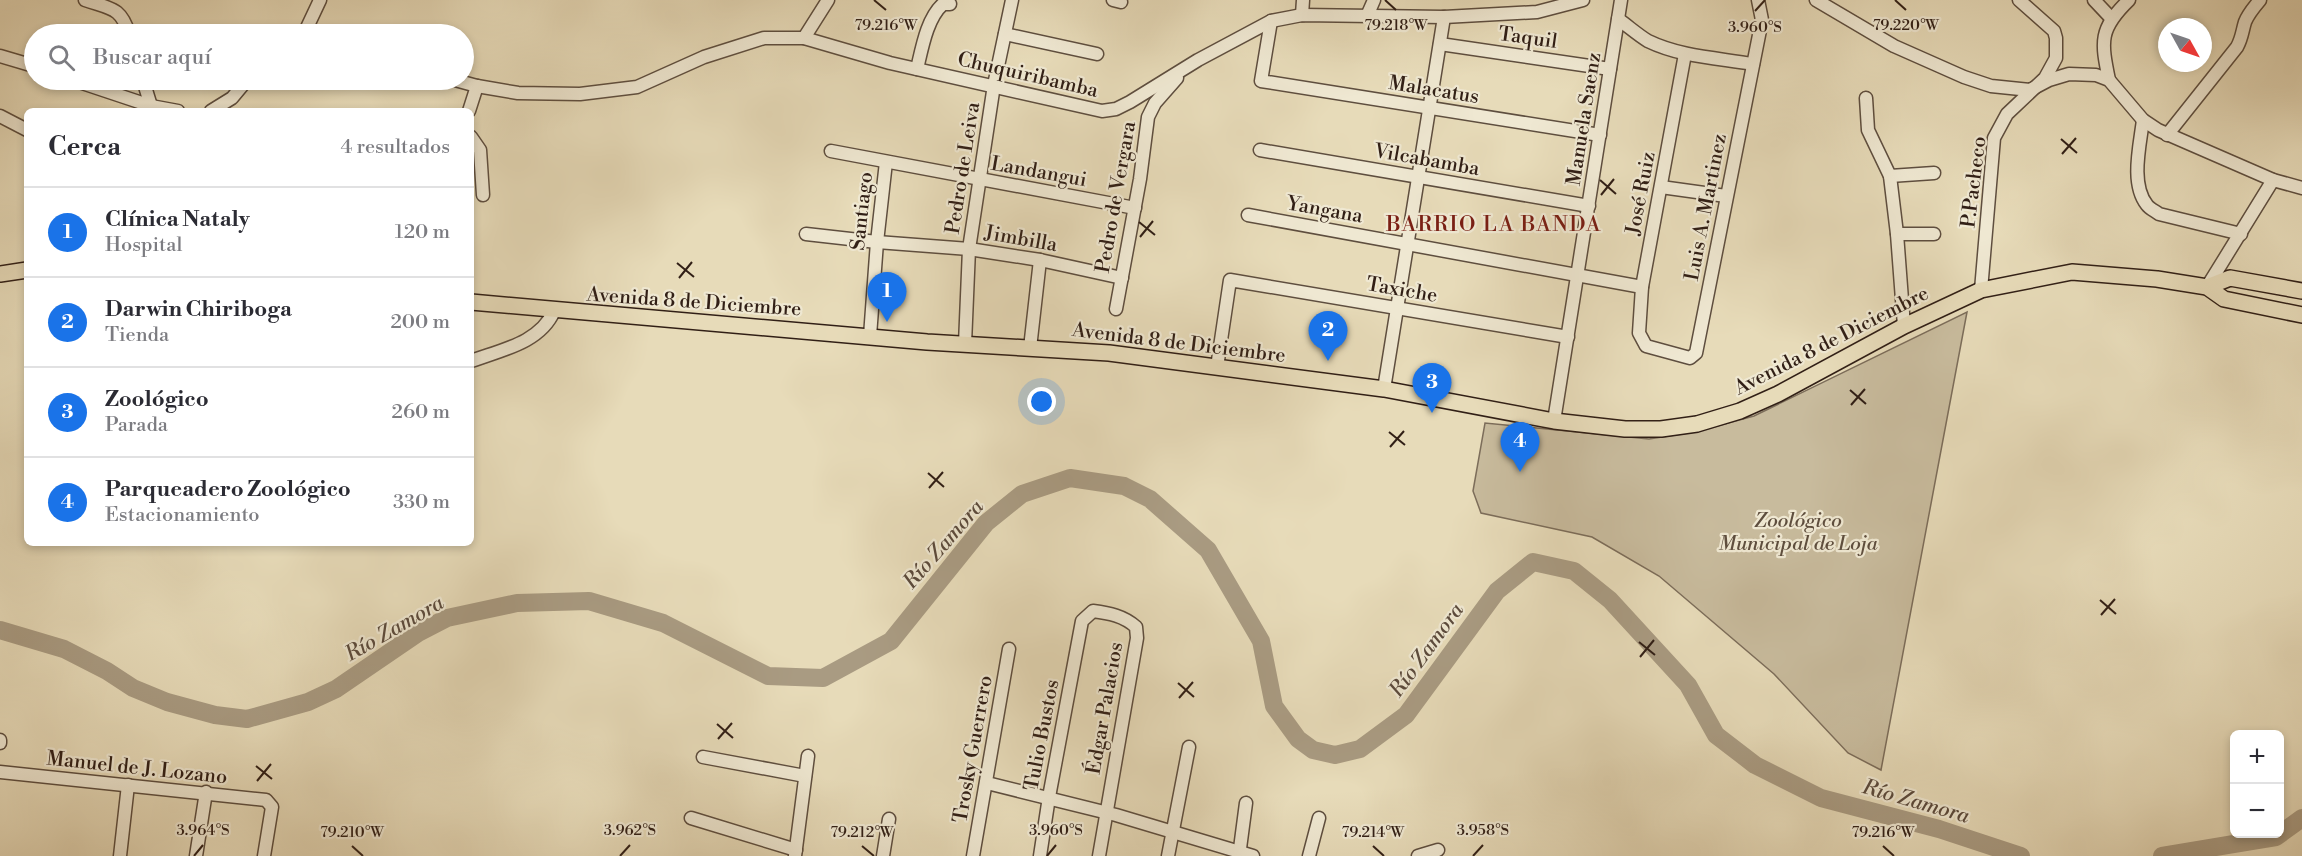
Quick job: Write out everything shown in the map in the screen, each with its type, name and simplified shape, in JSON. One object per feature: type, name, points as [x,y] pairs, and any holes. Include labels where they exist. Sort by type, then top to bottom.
[{"type":"main road","points":[[0,274],[24,270]]},
{"type":"main road","name":"Avenida 8 de Diciembre","points":[[474,302],[554,311],[965,344],[1109,353],[1384,389],[1554,421],[1624,429],[1661,429],[1697,424],[1740,411],[1778,394],[1904,327],[1981,290],[2072,272],[2157,279],[2207,287],[2224,299],[2302,315]]},
{"type":"main road","name":"Avenida 8 de Diciembre","points":[[2207,287],[2230,278],[2302,291]]},
{"type":"street","points":[[85,0],[118,12],[126,24]]},
{"type":"street","points":[[308,24],[320,0]]},
{"type":"street","points":[[804,38],[828,0]]},
{"type":"street","name":"Pedro de Leiva","points":[[965,344],[969,249],[994,85],[1012,0]]},
{"type":"street","points":[[1302,15],[1303,0]]},
{"type":"street","points":[[1367,16],[1374,0]]},
{"type":"street","name":"Chuquiribamba","points":[[474,85],[518,93],[580,94],[637,87],[704,57],[764,38],[804,38],[917,69],[1102,111],[1116,109],[1271,21],[1302,15],[1444,17],[1537,12],[1583,0]]},
{"type":"street","name":"Manuela Saenz","points":[[1554,421],[1621,0]]},
{"type":"street","name":"Luis A. Martinez","points":[[1641,340],[1646,346],[1690,358],[1696,353],[1762,20],[1758,0]]},
{"type":"street","points":[[1816,0],[1894,46],[1964,77],[1991,86],[2030,90],[2049,80],[2068,74],[2096,75],[2109,80]]},
{"type":"street","name":"P.Pacheco","points":[[1981,290],[1994,138],[2007,114],[2045,78],[2056,58],[2054,30],[2019,0]]},
{"type":"street","points":[[2094,0],[2111,18]]},
{"type":"street","points":[[2129,0],[2111,18],[2104,32],[2104,56],[2109,80],[2143,120],[2168,135],[2273,180],[2302,188]]},
{"type":"street","points":[[2168,135],[2237,47],[2243,36],[2245,22],[2250,11],[2260,0]]},
{"type":"street","points":[[917,69],[927,33],[935,16],[943,4],[950,4]]},
{"type":"street","points":[[1384,389],[1444,17]]},
{"type":"street","points":[[1618,19],[1646,40],[1685,54],[1753,64]]},
{"type":"street","name":"Malacatus","points":[[1271,21],[1261,81],[1600,135]]},
{"type":"street","points":[[1005,34],[1096,54]]},
{"type":"street","name":"Taquil","points":[[1440,44],[1610,69]]},
{"type":"street","name":"José Ruiz","points":[[1641,340],[1639,333],[1642,287],[1685,54]]},
{"type":"street","points":[[0,56],[24,63]]},
{"type":"street","name":"Pedro de Vergara","points":[[1116,309],[1135,208],[1148,117],[1155,103],[1186,68]]},
{"type":"street","points":[[470,108],[477,86]]},
{"type":"street","points":[[103,90],[162,108]]},
{"type":"street","points":[[146,90],[151,106]]},
{"type":"street","points":[[216,108],[232,98],[239,90]]},
{"type":"street","points":[[1866,98],[1868,130],[1890,176],[1904,327]]},
{"type":"street","points":[[0,116],[24,128]]},
{"type":"street","points":[[2143,120],[2139,185],[2148,207],[2159,214],[2241,234]]},
{"type":"street","points":[[474,141],[480,150],[483,195]]},
{"type":"street","name":"Vilcabamba","points":[[1260,150],[1588,206]]},
{"type":"street","name":"Landangui","points":[[831,151],[1135,208]]},
{"type":"street","name":"Santiago","points":[[870,336],[886,162]]},
{"type":"street","points":[[1890,176],[1934,173]]},
{"type":"street","points":[[2207,287],[2273,180]]},
{"type":"street","points":[[1661,187],[1726,196]]},
{"type":"street","name":"Yangana","points":[[1248,215],[1642,287]]},
{"type":"street","name":"Jimbilla","points":[[806,234],[969,249],[1040,260],[1122,278]]},
{"type":"street","points":[[1897,234],[1934,234]]},
{"type":"street","points":[[1030,348],[1040,260]]},
{"type":"street","name":"Taxiche","points":[[1217,367],[1230,280],[1568,337]]},
{"type":"street","points":[[474,360],[520,344],[540,331],[549,322],[554,311]]},
{"type":"street","name":"Édgar Palacios","points":[[1082,621],[1093,611],[1106,612],[1123,618],[1136,627],[1137,638],[1099,856]]},
{"type":"street","name":"Tulio Bustos","points":[[1040,856],[1048,797],[1082,621]]},
{"type":"street","name":"Trosky Guerrero","points":[[973,856],[1009,649]]},
{"type":"street","points":[[1168,856],[1189,747]]},
{"type":"street","points":[[691,818],[795,853],[808,756]]},
{"type":"street","points":[[703,757],[805,776]]},
{"type":"street","name":"Manuel de J. Lozano","points":[[0,772],[266,800],[272,807],[264,856]]},
{"type":"street","points":[[987,783],[1172,831],[1239,854],[1253,856]]},
{"type":"street","points":[[120,856],[128,785]]},
{"type":"street","points":[[196,856],[206,792]]},
{"type":"street","points":[[1239,854],[1246,803]]},
{"type":"street","points":[[1309,856],[1319,818]]},
{"type":"street","points":[[883,856],[889,819]]},
{"type":"street","points":[[1418,856],[1438,850]]},
{"type":"green space","name":"Zoológico Municipal de Loja","points":[[1967,312],[1881,770],[1848,753],[1774,674],[1659,576],[1592,537],[1481,513],[1473,491],[1485,423],[1649,439],[1695,432],[1754,416]]},
{"type":"waterway","name":"Río Zamora","points":[[0,630],[64,649],[107,671],[133,688],[167,702],[215,715],[247,719],[308,702],[336,689],[418,633],[447,618],[517,603],[589,601],[663,623],[768,676],[823,678],[891,641],[986,523],[1022,494],[1070,478],[1124,486],[1150,499],[1208,550],[1261,641],[1274,706],[1298,739],[1313,750],[1335,755],[1360,749],[1406,715],[1497,591],[1533,562],[1574,571],[1610,600],[1688,685],[1716,735],[1755,765],[1821,798],[1939,829],[2021,856]]},
{"type":"waterway","name":"Río Zamora","points":[[2162,856],[2276,837],[2302,818]]},
{"type":"place","name":"Clínica Nataly","points":[[887,322]]},
{"type":"place","name":"Darwin Chiriboga","points":[[1328,361]]},
{"type":"place","name":"Zoológico","points":[[1432,413]]},
{"type":"place","name":"Parqueadero Zoológico","points":[[1520,472]]},
{"type":"district","name":"BARRIO LA BANDA","points":[[1494,224]]}]
